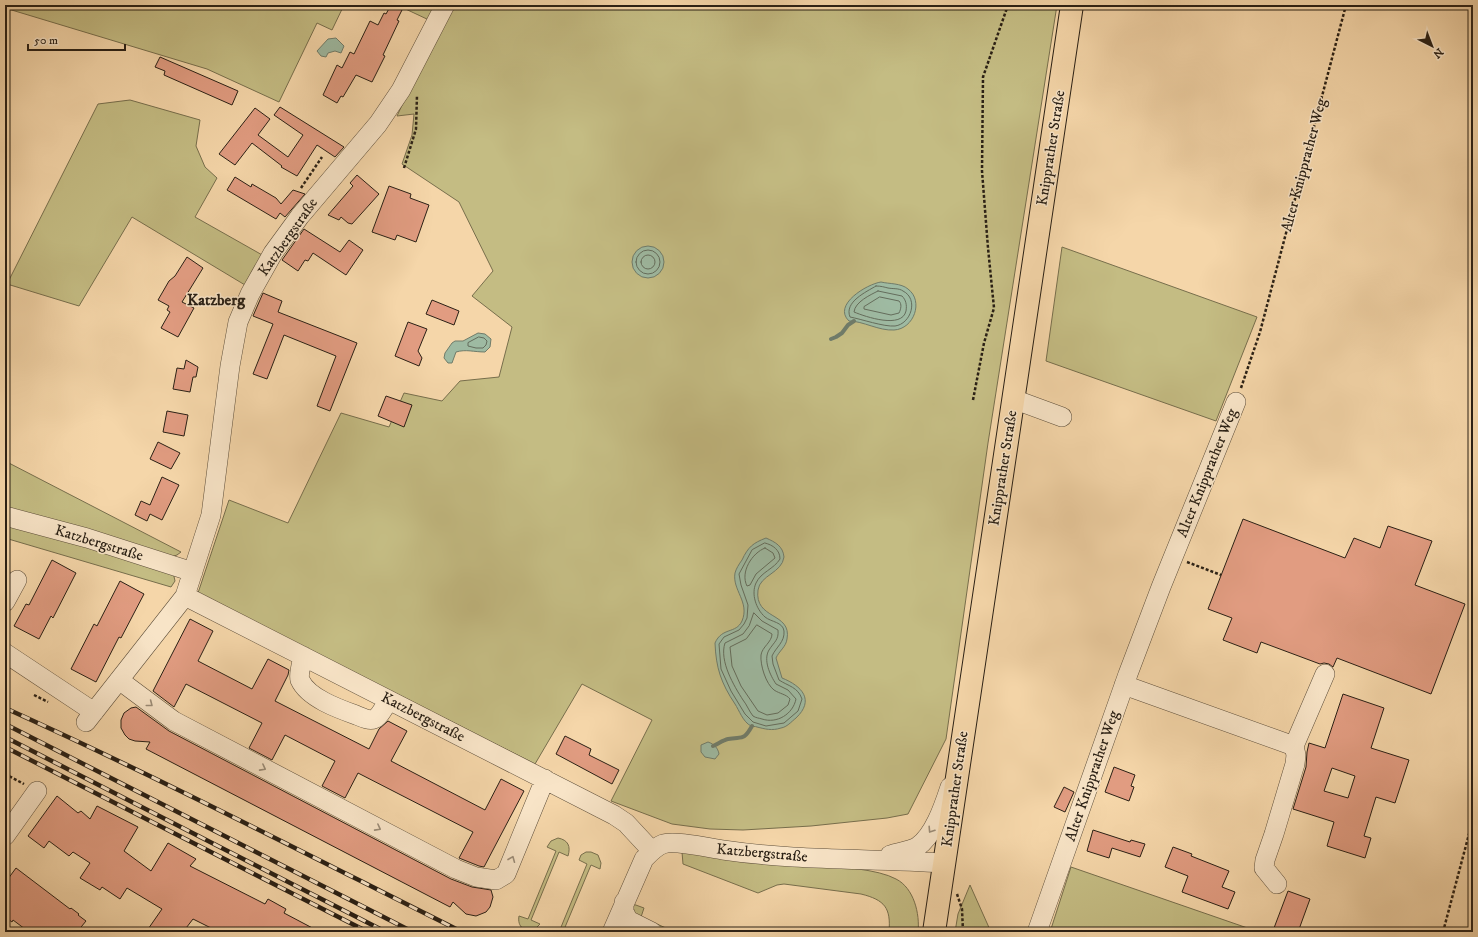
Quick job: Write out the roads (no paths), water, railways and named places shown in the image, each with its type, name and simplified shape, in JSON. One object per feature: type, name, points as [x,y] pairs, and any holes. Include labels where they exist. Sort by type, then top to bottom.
[{"type":"main road","name":"Knipprather Straße","points":[[934,932],[1072,5]]},
{"type":"street","name":"Katzbergstraße","points":[[5,653],[90,717],[185,596],[211,516],[230,366],[238,322],[250,294],[273,253],[300,216],[378,124],[402,90],[445,5]]},
{"type":"street","points":[[1013,399],[1062,417]]},
{"type":"street","name":"Alter Knipprather Weg","points":[[1036,932],[1124,685],[1173,557],[1236,402]]},
{"type":"street","name":"Katzbergstraße","points":[[5,516],[87,538],[193,572]]},
{"type":"street","points":[[5,602],[17,580]]},
{"type":"street","name":"Katzbergstraße","points":[[185,596],[614,815],[626,823],[652,851],[663,844],[679,844],[744,853],[944,863]]},
{"type":"street","points":[[303,656],[299,678],[303,685],[309,691],[340,710],[368,719],[374,719],[378,717],[389,700]]},
{"type":"street","points":[[1277,884],[1264,868],[1265,860],[1295,764],[1296,755],[1294,746],[1325,674]]},
{"type":"street","points":[[119,680],[174,722],[456,869],[476,876],[496,880],[506,874],[545,780]]},
{"type":"street","points":[[1124,685],[1294,746]]},
{"type":"street","name":"Katzbergstraße","points":[[875,859],[917,847],[926,839],[935,824],[958,768]]},
{"type":"street","points":[[5,836],[12,812],[32,788]]},
{"type":"street","points":[[612,932],[627,918],[644,859],[652,851]]},
{"type":"street","points":[[627,918],[652,932]]},
{"type":"water","points":[[336,38],[344,46],[341,53],[335,51],[328,53],[326,57],[321,56],[317,51],[328,39]]},
{"type":"water","points":[[645,246],[651,246],[661,253],[664,262],[663,268],[657,275],[651,278],[645,278],[635,271],[632,265],[632,259],[639,249]]},
{"type":"water","points":[[881,282],[905,287],[913,294],[916,307],[911,320],[907,325],[894,330],[888,330],[849,321],[845,315],[845,308],[848,302],[860,291]]},
{"type":"water","points":[[478,333],[485,334],[491,339],[490,347],[485,352],[456,352],[452,363],[448,363],[444,358],[445,353],[452,343],[455,341],[463,341]]},
{"type":"water","points":[[766,538],[780,547],[784,557],[779,567],[760,585],[758,590],[758,600],[767,612],[784,624],[787,630],[786,642],[776,658],[782,678],[800,689],[804,694],[805,700],[805,705],[802,711],[796,718],[785,727],[772,730],[752,726],[743,719],[720,675],[715,643],[721,635],[736,628],[742,621],[744,608],[736,585],[735,573],[746,552],[754,544]]},
{"type":"water","points":[[708,742],[714,745],[718,750],[719,754],[715,759],[705,757],[701,752],[701,745]]},
{"type":"waterway","points":[[831,339],[842,333],[848,325],[854,321]]},
{"type":"waterway","points":[[713,746],[726,740],[744,736],[752,726]]},
{"type":"railway","points":[[5,708],[178,790],[462,932]]},
{"type":"railway","points":[[5,724],[413,932]]},
{"type":"railway","points":[[5,737],[386,932]]},
{"type":"railway","points":[[5,747],[368,932]]},
{"type":"district","name":"Katzberg","points":[[216,300]]}]
